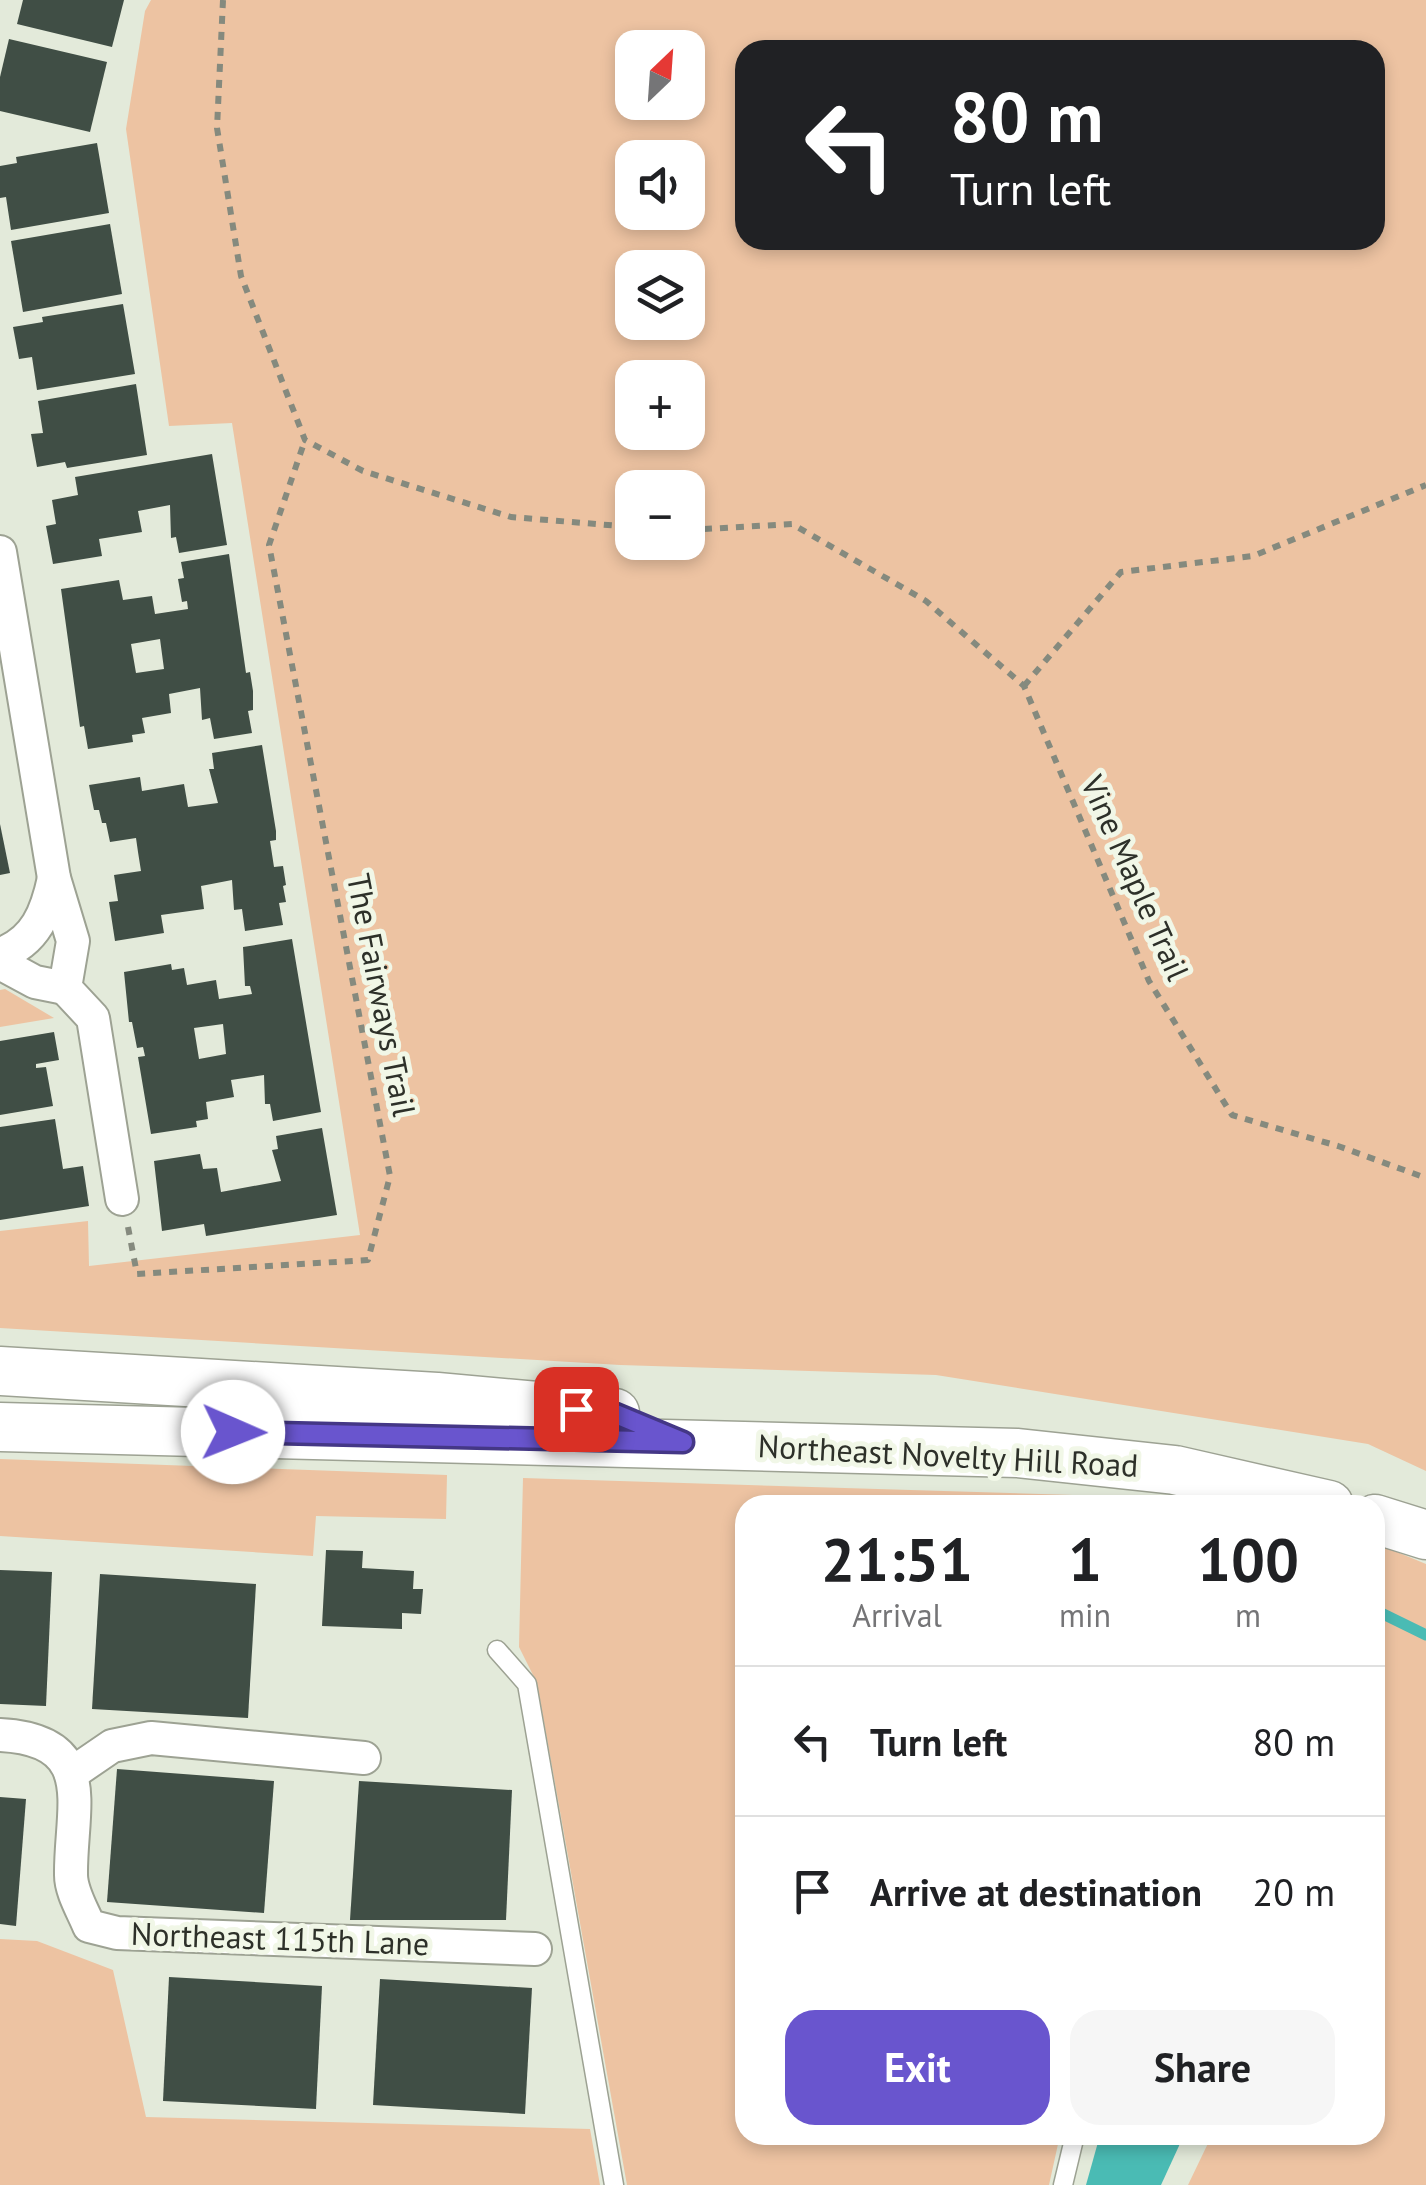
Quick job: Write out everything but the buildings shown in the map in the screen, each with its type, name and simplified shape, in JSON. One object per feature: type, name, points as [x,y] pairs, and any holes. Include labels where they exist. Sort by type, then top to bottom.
[{"type":"main road","name":"Northeast Novelty Hill Road","points":[[0,1372],[611,1412],[683,1442]]},
{"type":"main road","name":"Northeast Novelty Hill Road","points":[[0,1427],[1018,1453],[1191,1473],[1286,1495]]},
{"type":"main road","points":[[1385,1522],[1426,1535]]},
{"type":"street","points":[[0,552],[54,878],[74,941],[65,988]]},
{"type":"street","points":[[0,954],[34,932],[48,909],[54,878]]},
{"type":"street","points":[[0,964],[35,982],[65,988],[92,1018],[122,1199]]},
{"type":"street","points":[[0,1735],[55,1750],[71,1774],[112,1746],[151,1738],[364,1758]]},
{"type":"street","name":"Northeast 115th Lane","points":[[71,1774],[76,1782],[70,1880],[89,1926],[116,1934],[535,1950]]},
{"type":"lane","points":[[497,1650],[527,1684],[614,2185]]},
{"type":"lane","points":[[1063,2185],[1072,2145]]},
{"type":"path","points":[[223,0],[216,128],[242,276],[305,440],[362,471],[512,516],[615,525]]},
{"type":"path","name":"The Fairways Trail","points":[[122,1199],[137,1274],[368,1260],[390,1176],[270,546],[305,440]]},
{"type":"path","points":[[705,529],[792,524],[926,602],[1024,686],[1120,572],[1253,556],[1426,485]]},
{"type":"path","name":"Vine Maple Trail","points":[[1024,686],[1148,981],[1232,1115],[1338,1146],[1426,1178]]},
{"type":"shaded area","points":[[151,0],[1426,0],[1426,1471],[1368,1444],[936,1375],[620,1365],[0,1328],[0,1231],[88,1221],[89,1266],[360,1235],[232,423],[169,426],[126,129],[145,11]]},
{"type":"shaded area","points":[[5,989],[54,1018],[0,1027],[0,990]]},
{"type":"shaded area","points":[[0,1459],[447,1475],[446,1519],[316,1516],[313,1556],[0,1536]]},
{"type":"shaded area","points":[[523,1478],[1073,1495],[735,1495],[735,2145],[1058,2145],[1049,2185],[627,2185],[537,1683],[519,1647]]},
{"type":"shaded area","points":[[1385,1547],[1426,1564],[1426,2185],[1188,2185],[1207,2145],[1385,2145]]},
{"type":"shaded area","points":[[0,1939],[37,1941],[113,1970],[146,2117],[590,2129],[600,2185],[0,2185]]},
{"type":"water","points":[[1097,2145],[1179,2145],[1161,2185],[1086,2185]]},
{"type":"waterway","points":[[1385,1615],[1426,1635]]},
{"type":"route","points":[[233,1432],[683,1442],[611,1412],[576,1409]]}]
